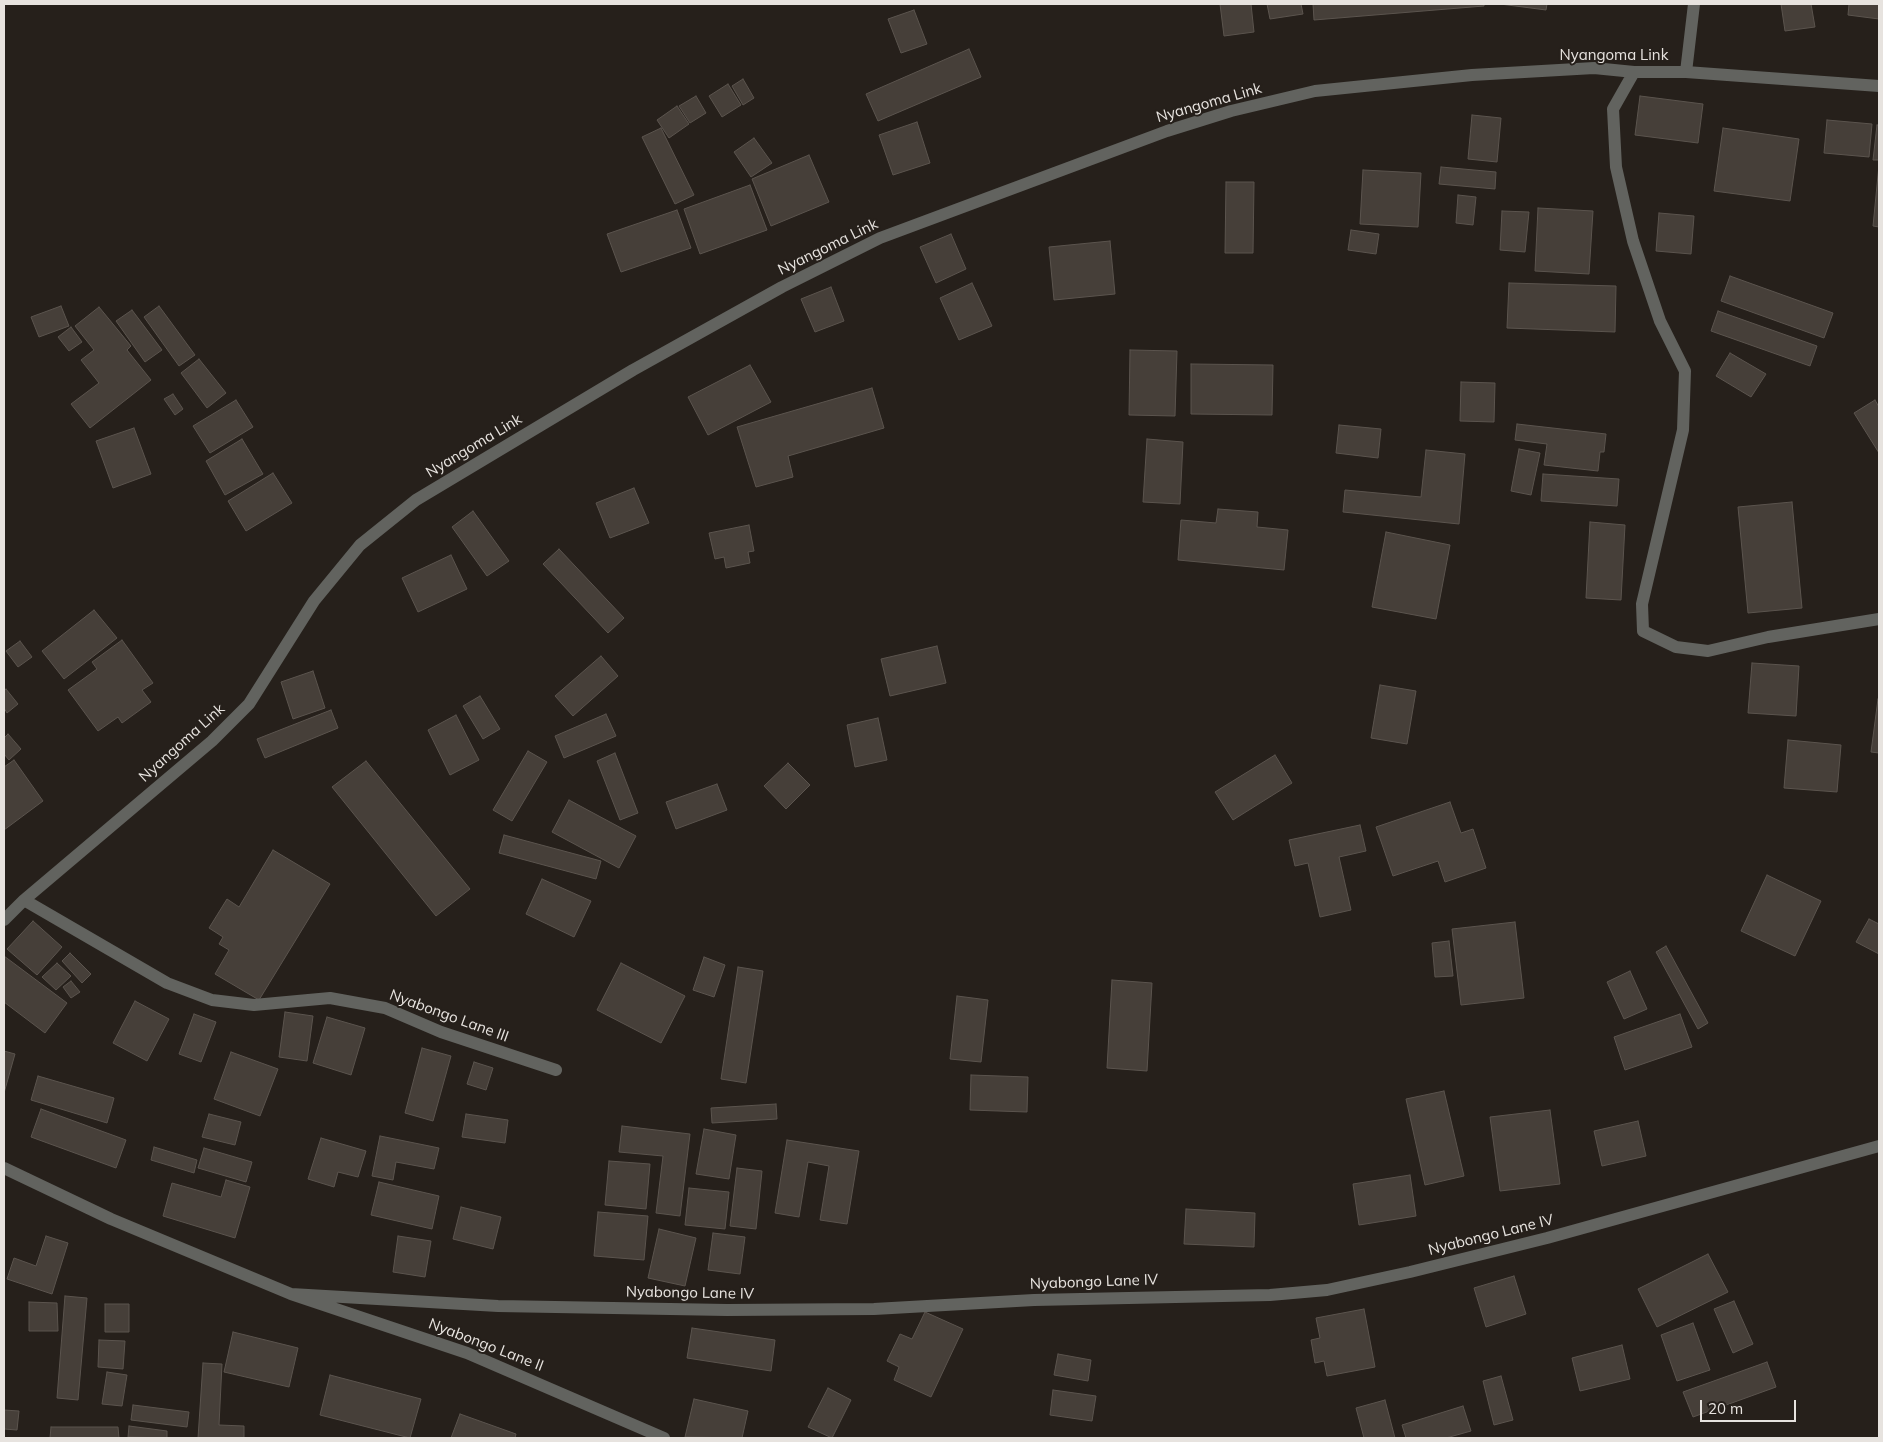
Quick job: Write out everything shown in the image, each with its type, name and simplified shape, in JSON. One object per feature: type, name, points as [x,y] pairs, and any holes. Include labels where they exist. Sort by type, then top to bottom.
[{"type":"street","points":[[1686,72],[1694,4]]},
{"type":"street","name":"Nyangoma Link","points":[[4,920],[24,900],[212,741],[249,704],[314,601],[360,544],[395,516],[416,500],[633,370],[782,287],[880,238],[1167,131],[1231,111],[1316,91],[1472,75],[1594,68],[1634,72],[1686,72],[1879,86]]},
{"type":"street","points":[[1634,72],[1613,109],[1616,167],[1633,241],[1660,321],[1685,371],[1683,430],[1642,604],[1643,631],[1676,647],[1708,651],[1768,637],[1879,619]]},
{"type":"street","name":"Nyabongo Lane III","points":[[24,900],[166,983],[212,1000],[254,1005],[330,998],[385,1008],[441,1032],[556,1070]]},
{"type":"street","name":"Nyabongo Lane IV","points":[[291,1294],[498,1306],[727,1310],[874,1309],[1034,1300],[1280,1294],[1327,1290],[1410,1272],[1547,1238],[1879,1146]]},
{"type":"street","points":[[4,1168],[111,1219],[291,1294]]},
{"type":"street","name":"Nyabongo Lane II","points":[[291,1294],[468,1352],[664,1438]]},
{"type":"building","points":[[1220,4],[1251,4],[1254,32],[1224,36]]},
{"type":"building","points":[[1267,4],[1301,4],[1303,14],[1270,19]]},
{"type":"building","points":[[1313,4],[1484,4],[1484,6],[1314,20]]},
{"type":"building","points":[[1500,4],[1547,4],[1546,10]]},
{"type":"building","points":[[1781,4],[1811,4],[1815,27],[1785,31]]},
{"type":"building","points":[[1849,4],[1879,4],[1879,19],[1848,15]]},
{"type":"building","points":[[914,10],[927,44],[901,53],[888,19]]},
{"type":"building","points":[[969,49],[981,77],[878,121],[866,94]]},
{"type":"building","points":[[743,79],[754,98],[743,105],[732,86]]},
{"type":"building","points":[[728,84],[741,105],[722,117],[709,96]]},
{"type":"building","points":[[696,96],[706,113],[690,123],[679,106]]},
{"type":"building","points":[[1640,96],[1703,104],[1698,143],[1635,135]]},
{"type":"building","points":[[677,106],[689,124],[669,138],[657,120]]},
{"type":"building","points":[[1472,115],[1501,118],[1497,162],[1468,159]]},
{"type":"building","points":[[1827,120],[1872,124],[1869,157],[1824,153]]},
{"type":"building","points":[[917,122],[930,163],[893,175],[879,135]]},
{"type":"building","points":[[1877,125],[1879,125],[1879,160],[1873,160]]},
{"type":"building","points":[[661,128],[694,195],[675,204],[642,137]]},
{"type":"building","points":[[1723,128],[1799,139],[1790,201],[1714,191]]},
{"type":"building","points":[[754,138],[772,163],[751,177],[734,152]]},
{"type":"building","points":[[809,155],[829,202],[771,226],[752,179]]},
{"type":"building","points":[[1879,165],[1879,227],[1873,226]]},
{"type":"building","points":[[1441,167],[1496,172],[1495,189],[1439,184]]},
{"type":"building","points":[[1363,170],[1421,173],[1418,227],[1360,224]]},
{"type":"building","points":[[1226,182],[1254,182],[1253,253],[1225,253]]},
{"type":"building","points":[[750,185],[767,230],[700,254],[684,209]]},
{"type":"building","points":[[1458,195],[1476,197],[1473,225],[1456,223]]},
{"type":"building","points":[[1538,208],[1593,211],[1589,274],[1535,271]]},
{"type":"building","points":[[677,210],[691,248],[621,272],[607,234]]},
{"type":"building","points":[[1502,211],[1529,212],[1525,252],[1500,250]]},
{"type":"building","points":[[1659,213],[1694,216],[1691,254],[1656,251]]},
{"type":"building","points":[[1351,230],[1379,234],[1376,254],[1348,250]]},
{"type":"building","points":[[951,234],[966,269],[936,283],[920,247]]},
{"type":"building","points":[[1110,241],[1115,294],[1054,300],[1049,247]]},
{"type":"building","points":[[1730,276],[1833,313],[1824,338],[1721,301]]},
{"type":"building","points":[[972,283],[992,326],[959,340],[940,298]]},
{"type":"building","points":[[1509,283],[1616,286],[1615,332],[1507,328]]},
{"type":"building","points":[[831,287],[844,321],[815,332],[801,299]]},
{"type":"building","points":[[61,306],[69,326],[39,337],[31,317]]},
{"type":"building","points":[[159,306],[195,355],[179,366],[144,317]]},
{"type":"building","points":[[99,307],[131,346],[127,350],[151,380],[90,428],[71,404],[99,383],[81,360],[94,350],[75,326]]},
{"type":"building","points":[[132,310],[162,350],[145,362],[116,321]]},
{"type":"building","points":[[1718,311],[1817,346],[1810,366],[1711,331]]},
{"type":"building","points":[[71,327],[82,342],[69,351],[58,337]]},
{"type":"building","points":[[1130,350],[1177,351],[1175,416],[1129,415]]},
{"type":"building","points":[[1730,353],[1766,374],[1751,397],[1716,376]]},
{"type":"building","points":[[199,359],[226,393],[207,408],[181,373]]},
{"type":"building","points":[[1191,364],[1273,365],[1272,415],[1191,414]]},
{"type":"building","points":[[750,365],[771,402],[708,435],[688,397]]},
{"type":"building","points":[[1461,382],[1495,383],[1494,422],[1460,421]]},
{"type":"building","points":[[872,388],[884,428],[788,456],[793,477],[756,487],[737,427]]},
{"type":"building","points":[[173,394],[183,409],[175,415],[164,399]]},
{"type":"building","points":[[236,400],[253,427],[210,453],[193,426]]},
{"type":"building","points":[[1875,400],[1879,407],[1879,453],[1854,413]]},
{"type":"building","points":[[1517,424],[1606,434],[1604,452],[1600,452],[1598,471],[1544,465],[1547,444],[1515,440]]},
{"type":"building","points":[[1339,425],[1381,429],[1378,458],[1336,453]]},
{"type":"building","points":[[134,428],[151,474],[113,488],[96,441]]},
{"type":"building","points":[[242,439],[263,474],[225,495],[206,461]]},
{"type":"building","points":[[1147,439],[1183,442],[1180,504],[1143,502]]},
{"type":"building","points":[[1519,449],[1540,453],[1531,495],[1511,491]]},
{"type":"building","points":[[1426,450],[1465,454],[1459,524],[1343,512],[1345,490],[1421,497]]},
{"type":"building","points":[[273,473],[292,503],[246,531],[228,501]]},
{"type":"building","points":[[1543,474],[1619,479],[1617,506],[1541,501]]},
{"type":"building","points":[[634,488],[649,523],[610,538],[596,503]]},
{"type":"building","points":[[1792,502],[1802,608],[1748,613],[1738,507]]},
{"type":"building","points":[[1218,509],[1258,512],[1257,527],[1288,530],[1284,570],[1178,560],[1181,520],[1216,523]]},
{"type":"building","points":[[473,511],[509,561],[487,576],[452,527]]},
{"type":"building","points":[[1590,522],[1625,525],[1621,600],[1586,598]]},
{"type":"building","points":[[749,525],[754,551],[748,552],[750,563],[726,568],[724,557],[715,559],[709,533]]},
{"type":"building","points":[[1386,532],[1450,545],[1436,619],[1372,607]]},
{"type":"building","points":[[559,549],[624,618],[608,633],[543,564]]},
{"type":"building","points":[[451,555],[467,589],[418,612],[402,578]]},
{"type":"building","points":[[94,610],[117,638],[64,679],[42,651]]},
{"type":"building","points":[[122,640],[153,683],[142,690],[151,702],[122,723],[118,717],[98,731],[68,690],[97,669],[92,662]]},
{"type":"building","points":[[20,641],[32,657],[18,667],[6,651]]},
{"type":"building","points":[[937,646],[946,683],[890,696],[881,659]]},
{"type":"building","points":[[601,656],[618,676],[573,716],[555,696]]},
{"type":"building","points":[[1752,663],[1799,666],[1796,716],[1748,713]]},
{"type":"building","points":[[313,671],[325,708],[293,719],[281,682]]},
{"type":"building","points":[[1380,685],[1416,691],[1407,744],[1371,738]]},
{"type":"building","points":[[6,689],[18,704],[7,713],[4,708],[4,691]]},
{"type":"building","points":[[480,696],[500,729],[483,739],[463,706]]},
{"type":"building","points":[[1879,699],[1879,753],[1871,752]]},
{"type":"building","points":[[331,710],[338,728],[265,758],[257,739]]},
{"type":"building","points":[[606,714],[616,736],[564,758],[555,736]]},
{"type":"building","points":[[456,715],[479,760],[450,775],[428,730]]},
{"type":"building","points":[[878,718],[887,760],[855,767],[847,725]]},
{"type":"building","points":[[8,734],[21,749],[9,760],[4,754],[4,738]]},
{"type":"building","points":[[1788,740],[1841,745],[1837,792],[1784,788]]},
{"type":"building","points":[[528,751],[547,762],[512,821],[493,810]]},
{"type":"building","points":[[615,753],[638,813],[620,820],[597,761]]},
{"type":"building","points":[[1275,755],[1292,783],[1233,820],[1215,792]]},
{"type":"building","points":[[14,760],[43,801],[4,830],[4,767]]},
{"type":"building","points":[[366,761],[470,889],[436,916],[332,787]]},
{"type":"building","points":[[788,763],[810,785],[786,809],[764,786]]},
{"type":"building","points":[[717,784],[727,810],[676,829],[666,802]]},
{"type":"building","points":[[569,800],[636,836],[619,868],[552,832]]},
{"type":"building","points":[[1450,802],[1461,833],[1473,829],[1486,868],[1445,882],[1438,861],[1393,876],[1376,827]]},
{"type":"building","points":[[1360,825],[1366,851],[1339,857],[1351,910],[1320,917],[1308,863],[1295,866],[1289,840]]},
{"type":"building","points":[[504,835],[601,861],[596,879],[499,853]]},
{"type":"building","points":[[273,850],[330,884],[259,1000],[215,974],[229,950],[219,944],[223,937],[209,928],[227,899],[239,907]]},
{"type":"building","points":[[1767,875],[1821,901],[1795,956],[1741,931]]},
{"type":"building","points":[[542,879],[591,901],[574,937],[526,914]]},
{"type":"building","points":[[1869,919],[1879,924],[1879,954],[1856,942]]},
{"type":"building","points":[[33,921],[62,947],[37,975],[7,949]]},
{"type":"building","points":[[1515,922],[1524,998],[1461,1005],[1452,929]]},
{"type":"building","points":[[1449,941],[1453,976],[1435,977],[1432,943]]},
{"type":"building","points":[[1666,946],[1708,1023],[1698,1029],[1656,952]]},
{"type":"building","points":[[70,953],[91,974],[82,983],[62,961]]},
{"type":"building","points":[[4,956],[67,1003],[45,1033],[4,1002]]},
{"type":"building","points":[[704,957],[725,965],[714,997],[693,990]]},
{"type":"building","points":[[57,963],[71,976],[56,990],[42,977]]},
{"type":"building","points":[[621,963],[685,996],[661,1043],[597,1010]]},
{"type":"building","points":[[738,967],[763,971],[746,1083],[721,1079]]},
{"type":"building","points":[[1630,971],[1647,1009],[1624,1019],[1607,982]]},
{"type":"building","points":[[1112,980],[1152,983],[1147,1071],[1107,1068]]},
{"type":"building","points":[[71,981],[80,992],[71,998],[63,987]]},
{"type":"building","points":[[957,996],[988,1000],[981,1062],[950,1059]]},
{"type":"building","points":[[135,1001],[169,1019],[147,1061],[113,1043]]},
{"type":"building","points":[[285,1012],[313,1016],[307,1061],[279,1057]]},
{"type":"building","points":[[194,1014],[216,1022],[201,1062],[179,1054]]},
{"type":"building","points":[[1680,1014],[1692,1047],[1625,1070],[1614,1037]]},
{"type":"building","points":[[327,1017],[365,1028],[351,1075],[313,1063]]},
{"type":"building","points":[[422,1048],[451,1056],[433,1121],[405,1113]]},
{"type":"building","points":[[4,1051],[15,1054],[4,1093]]},
{"type":"building","points":[[231,1052],[278,1069],[260,1116],[214,1099]]},
{"type":"building","points":[[474,1062],[493,1068],[486,1090],[467,1084]]},
{"type":"building","points":[[971,1075],[1028,1077],[1027,1112],[970,1110]]},
{"type":"building","points":[[38,1076],[114,1098],[107,1123],[31,1100]]},
{"type":"building","points":[[1444,1091],[1464,1176],[1425,1185],[1406,1099]]},
{"type":"building","points":[[776,1104],[777,1119],[712,1123],[711,1108]]},
{"type":"building","points":[[41,1109],[126,1140],[116,1168],[31,1137]]},
{"type":"building","points":[[1550,1110],[1560,1184],[1500,1191],[1490,1117]]},
{"type":"building","points":[[209,1114],[241,1122],[235,1145],[202,1137]]},
{"type":"building","points":[[466,1114],[508,1120],[505,1143],[462,1137]]},
{"type":"building","points":[[1638,1121],[1646,1156],[1602,1166],[1594,1131]]},
{"type":"building","points":[[622,1126],[690,1134],[680,1216],[656,1213],[663,1156],[619,1152]]},
{"type":"building","points":[[704,1129],[736,1135],[729,1179],[696,1174]]},
{"type":"building","points":[[380,1136],[439,1148],[434,1169],[396,1162],[393,1180],[372,1176]]},
{"type":"building","points":[[321,1138],[366,1151],[358,1177],[338,1172],[334,1187],[308,1179]]},
{"type":"building","points":[[787,1140],[859,1151],[847,1224],[820,1220],[829,1166],[808,1162],[799,1217],[775,1213]]},
{"type":"building","points":[[154,1147],[197,1160],[194,1173],[151,1160]]},
{"type":"building","points":[[204,1148],[252,1162],[246,1182],[198,1168]]},
{"type":"building","points":[[609,1161],[650,1164],[646,1209],[605,1205]]},
{"type":"building","points":[[737,1168],[762,1171],[756,1229],[730,1226]]},
{"type":"building","points":[[1410,1175],[1416,1216],[1359,1225],[1353,1184]]},
{"type":"building","points":[[226,1180],[250,1187],[235,1238],[163,1216],[172,1183],[221,1197]]},
{"type":"building","points":[[379,1182],[439,1196],[432,1229],[371,1215]]},
{"type":"building","points":[[689,1188],[729,1192],[725,1229],[685,1225]]},
{"type":"building","points":[[461,1207],[501,1217],[493,1249],[453,1239]]},
{"type":"building","points":[[1186,1209],[1255,1213],[1254,1247],[1184,1244]]},
{"type":"building","points":[[598,1212],[648,1216],[644,1260],[594,1256]]},
{"type":"building","points":[[659,1229],[696,1238],[685,1286],[648,1278]]},
{"type":"building","points":[[713,1233],[745,1237],[740,1274],[708,1270]]},
{"type":"building","points":[[46,1236],[68,1243],[52,1294],[7,1279],[14,1258],[36,1266]]},
{"type":"building","points":[[398,1236],[431,1241],[425,1277],[393,1272]]},
{"type":"building","points":[[1708,1254],[1728,1292],[1657,1327],[1638,1289]]},
{"type":"building","points":[[1514,1276],[1526,1314],[1486,1327],[1474,1288]]},
{"type":"building","points":[[65,1296],[87,1298],[78,1400],[57,1398]]},
{"type":"building","points":[[1734,1301],[1753,1344],[1733,1353],[1714,1309]]},
{"type":"building","points":[[29,1302],[57,1303],[58,1331],[29,1331]]},
{"type":"building","points":[[105,1304],[129,1304],[129,1332],[105,1332]]},
{"type":"building","points":[[1364,1309],[1375,1367],[1327,1376],[1324,1361],[1315,1363],[1311,1340],[1320,1338],[1316,1318]]},
{"type":"building","points":[[925,1312],[963,1329],[931,1397],[894,1380],[899,1367],[887,1361],[900,1334],[912,1339]]},
{"type":"building","points":[[1693,1323],[1710,1370],[1677,1381],[1661,1335]]},
{"type":"building","points":[[692,1328],[775,1340],[771,1371],[687,1358]]},
{"type":"building","points":[[233,1332],[298,1348],[289,1387],[224,1372]]},
{"type":"building","points":[[99,1340],[125,1341],[123,1369],[98,1367]]},
{"type":"building","points":[[1622,1345],[1630,1379],[1580,1391],[1572,1358]]},
{"type":"building","points":[[1058,1354],[1091,1360],[1088,1381],[1054,1375]]},
{"type":"building","points":[[1767,1362],[1776,1387],[1693,1417],[1683,1392]]},
{"type":"building","points":[[203,1363],[222,1364],[219,1425],[244,1426],[244,1438],[198,1438]]},
{"type":"building","points":[[107,1372],[127,1375],[122,1406],[102,1404]]},
{"type":"building","points":[[330,1375],[421,1399],[410,1438],[320,1415]]},
{"type":"building","points":[[1501,1376],[1513,1420],[1494,1425],[1483,1381]]},
{"type":"building","points":[[828,1388],[851,1400],[832,1438],[808,1427]]},
{"type":"building","points":[[1053,1390],[1096,1396],[1092,1421],[1050,1415]]},
{"type":"building","points":[[694,1399],[748,1411],[742,1438],[685,1437]]},
{"type":"building","points":[[1385,1400],[1395,1438],[1364,1438],[1356,1408]]},
{"type":"building","points":[[133,1405],[189,1412],[187,1427],[131,1420]]},
{"type":"building","points":[[1463,1406],[1471,1431],[1446,1438],[1406,1438],[1402,1425]]},
{"type":"building","points":[[4,1410],[19,1411],[17,1430],[4,1429]]},
{"type":"building","points":[[460,1414],[516,1434],[515,1438],[451,1438]]},
{"type":"building","points":[[129,1426],[167,1431],[167,1438],[128,1437]]},
{"type":"building","points":[[51,1427],[118,1427],[119,1438],[50,1438]]}]
